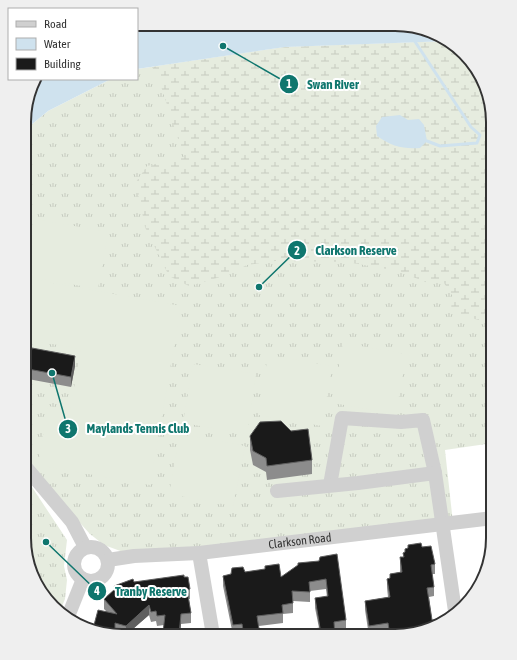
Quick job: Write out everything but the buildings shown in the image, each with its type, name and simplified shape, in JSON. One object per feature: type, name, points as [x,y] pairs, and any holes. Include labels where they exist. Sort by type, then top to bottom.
[{"type":"street","points":[[330,485],[342,418],[401,422],[423,420],[435,473],[454,607]]},
{"type":"street","points":[[31,473],[72,522],[85,547]]},
{"type":"street","points":[[277,491],[435,473]]},
{"type":"street","name":"Clarkson Road","points":[[108,560],[134,556],[198,553],[486,519]]},
{"type":"street","points":[[91,546],[102,550],[108,560],[108,566],[101,577],[96,580],[83,579],[77,575],[73,562],[75,556],[85,547],[91,546]]},
{"type":"street","points":[[198,553],[212,629]]},
{"type":"street","points":[[70,612],[83,579]]},
{"type":"green space","points":[[437,41],[446,46],[455,54],[474,76],[483,98],[486,122],[486,444],[445,450],[453,523],[134,556],[104,545],[90,534],[31,469],[31,125],[48,111],[109,80],[138,80],[138,69],[285,47]]},
{"type":"green space","points":[[437,41],[446,46],[455,54],[474,76],[483,98],[486,122],[486,321],[482,321],[451,312],[452,295],[442,280],[428,283],[398,271],[347,262],[275,261],[247,265],[224,276],[189,286],[169,276],[145,227],[136,182],[147,166],[184,157],[158,77],[152,67],[285,47]]},
{"type":"green space","points":[[35,219],[108,232],[98,289],[31,277],[31,242]]},
{"type":"green space","points":[[31,279],[181,306],[150,485],[38,465],[48,406],[70,410],[81,349],[31,340]]},
{"type":"green space","points":[[343,343],[406,354],[396,414],[333,403]]},
{"type":"green space","points":[[268,355],[332,366],[322,426],[258,415]]},
{"type":"green space","points":[[193,364],[256,374],[247,434],[183,423]]},
{"type":"green space","points":[[180,434],[245,446],[233,506],[169,494]]},
{"type":"green space","points":[[31,486],[67,540],[64,566],[67,580],[65,599],[62,606],[50,593],[43,584],[34,562],[31,538]]},
{"type":"water","points":[[138,31],[395,31],[419,34],[437,41],[285,47],[138,69]]},
{"type":"water","points":[[41,80],[109,80],[48,111],[31,125],[34,98]]},
{"type":"water","points":[[400,115],[408,120],[419,119],[424,125],[427,141],[420,148],[397,146],[377,136],[376,126],[382,117]]},
{"type":"waterway","points":[[414,40],[471,127],[480,135],[477,143],[440,146],[427,141]]},
{"type":"place","name":"Swan River","points":[[223,46]]},
{"type":"place","name":"Clarkson Reserve","points":[[259,287]]},
{"type":"place","name":"Maylands Tennis Club","points":[[52,373]]},
{"type":"place","name":"Tranby Reserve","points":[[46,542]]}]
